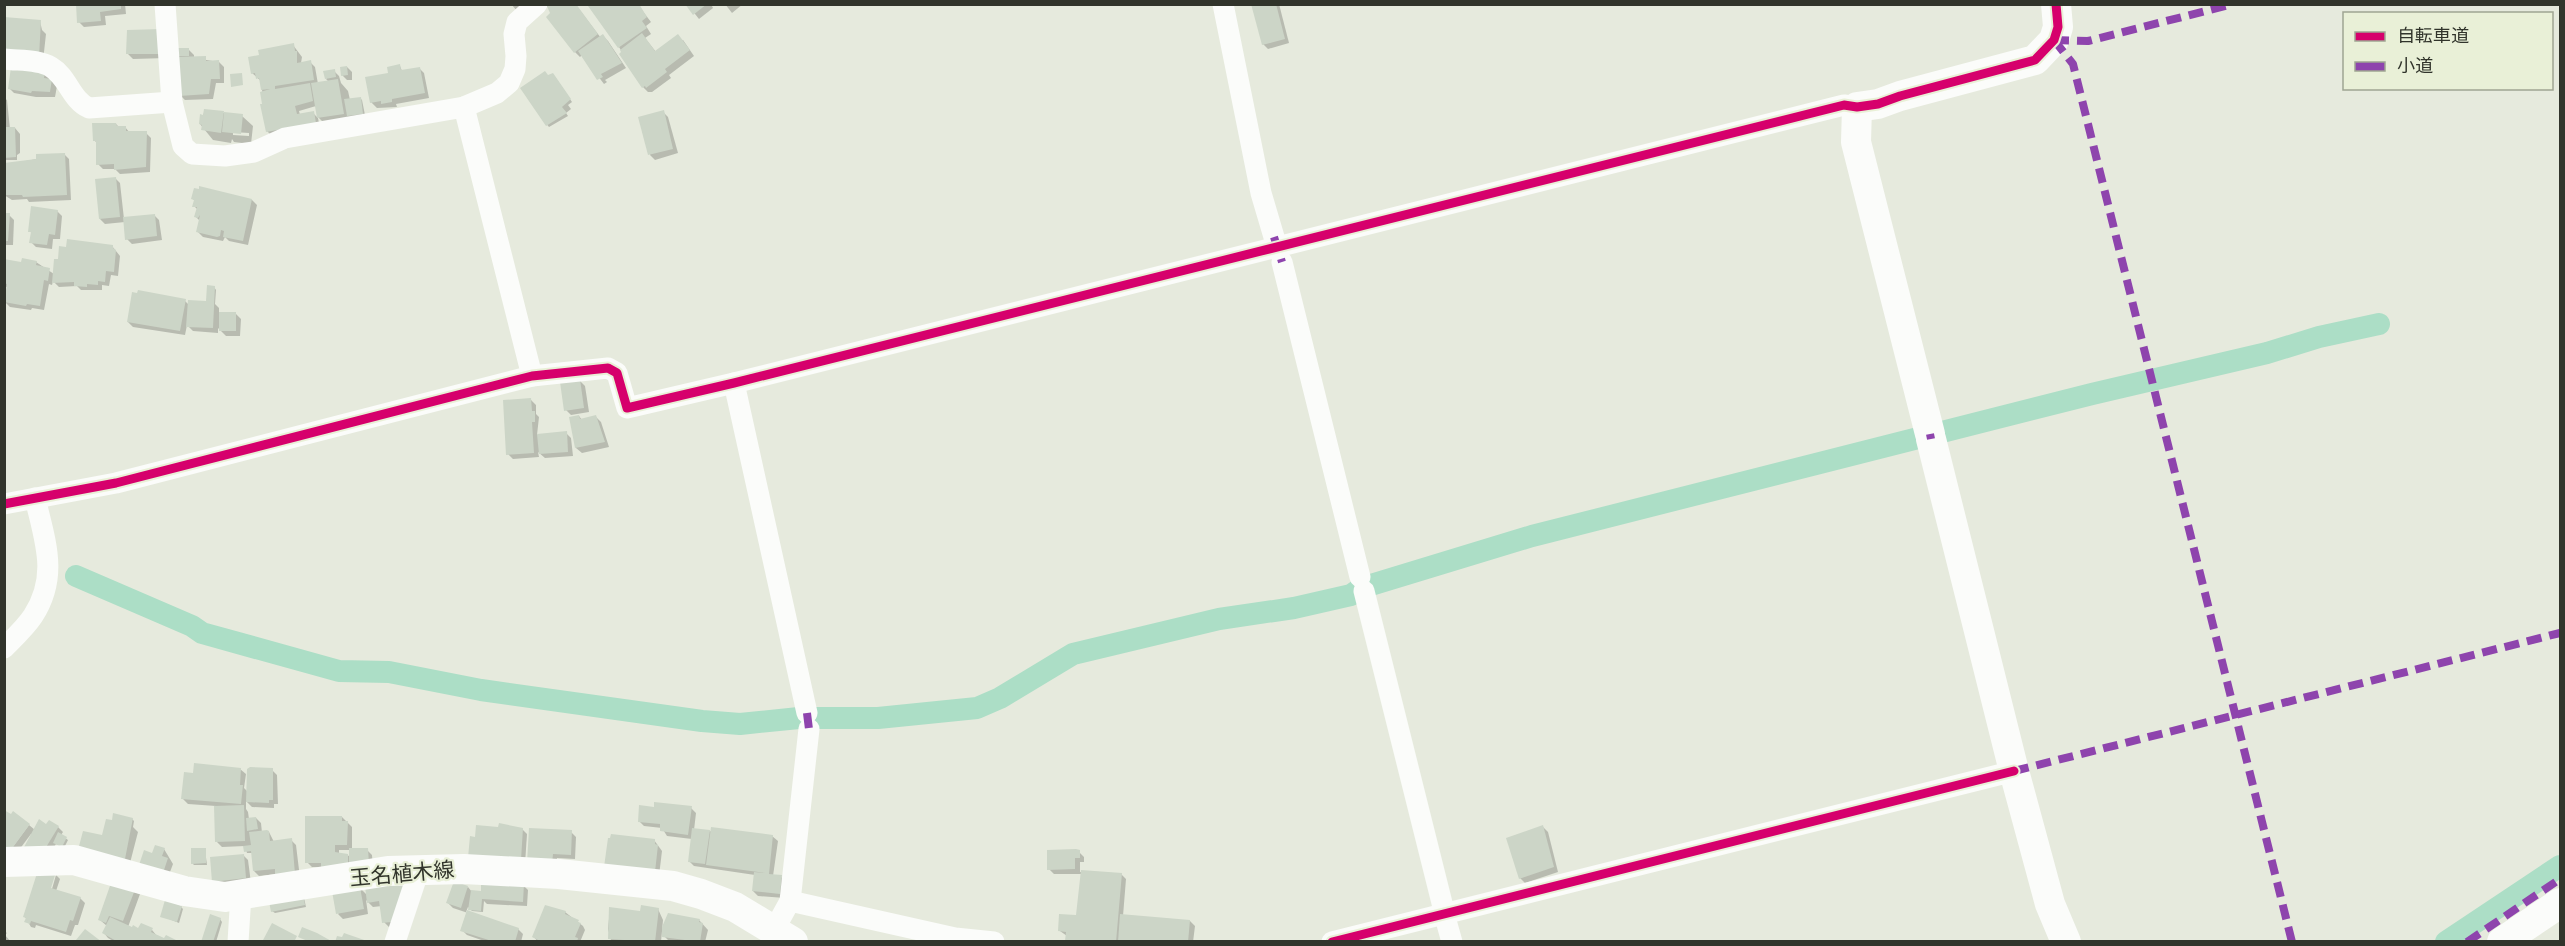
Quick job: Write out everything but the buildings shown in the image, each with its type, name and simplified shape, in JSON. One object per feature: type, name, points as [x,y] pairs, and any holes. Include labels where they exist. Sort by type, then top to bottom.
[{"type":"street","points":[[165,4],[172,102],[183,146],[192,154],[225,156],[254,152],[285,138],[464,107],[497,93],[509,83],[515,69],[514,34],[517,22],[537,4]]},
{"type":"street","points":[[1223,4],[1261,193],[1274,237]]},
{"type":"street","points":[[4,504],[116,483],[532,376],[608,368],[618,373],[627,408],[734,383],[1844,105],[1857,107],[1878,104],[2035,60],[2054,40],[2058,27],[2056,4]]},
{"type":"street","points":[[4,59],[39,63],[52,68],[61,76],[80,104],[89,108],[172,102]]},
{"type":"street","points":[[464,107],[532,376]]},
{"type":"street","points":[[1857,107],[1856,142],[2014,771],[2050,904],[2066,942]]},
{"type":"street","points":[[1282,262],[1452,942]]},
{"type":"street","points":[[734,383],[808,721],[790,901],[783,936]]},
{"type":"street","points":[[4,648],[33,617],[48,584],[48,552],[35,498]]},
{"type":"street","points":[[1332,942],[2014,771]]},
{"type":"street","name":"玉名植木線","points":[[4,862],[74,860],[184,891],[225,897],[388,871],[464,869],[559,874],[673,886],[735,907],[783,936]]},
{"type":"street","points":[[394,942],[419,870]]},
{"type":"street","points":[[238,942],[241,894]]},
{"type":"street","points":[[790,901],[955,938],[994,942]]},
{"type":"street","points":[[2502,942],[2560,903]]},
{"type":"waterway","points":[[76,576],[192,626],[202,633],[339,671],[389,672],[481,690],[702,721],[740,724],[799,718],[878,718],[977,708],[1000,698],[1073,654],[1219,619],[1294,608],[1351,595],[1361,588],[1532,536],[2092,394],[2267,353],[2319,337],[2379,324]]},
{"type":"waterway","points":[[2446,942],[2560,866]]},
{"type":"marked path","points":[[2054,40],[2088,41],[2233,4]]},
{"type":"marked path","points":[[2054,40],[2073,64],[2292,942]]},
{"type":"marked path","points":[[1274,237],[1282,262]]},
{"type":"marked path","points":[[1930,434],[1931,439]]},
{"type":"marked path","points":[[2014,771],[2560,633]]},
{"type":"marked path","points":[[807,713],[809,729]]},
{"type":"marked path","points":[[2467,942],[2560,879]]},
{"type":"cycle path","points":[[4,504],[116,483],[532,376],[608,368],[617,373],[627,408],[734,383],[1844,105],[1857,107],[1878,104],[2035,60],[2054,40],[2058,27],[2056,4]]},
{"type":"cycle path","points":[[1332,942],[2014,771]]}]
